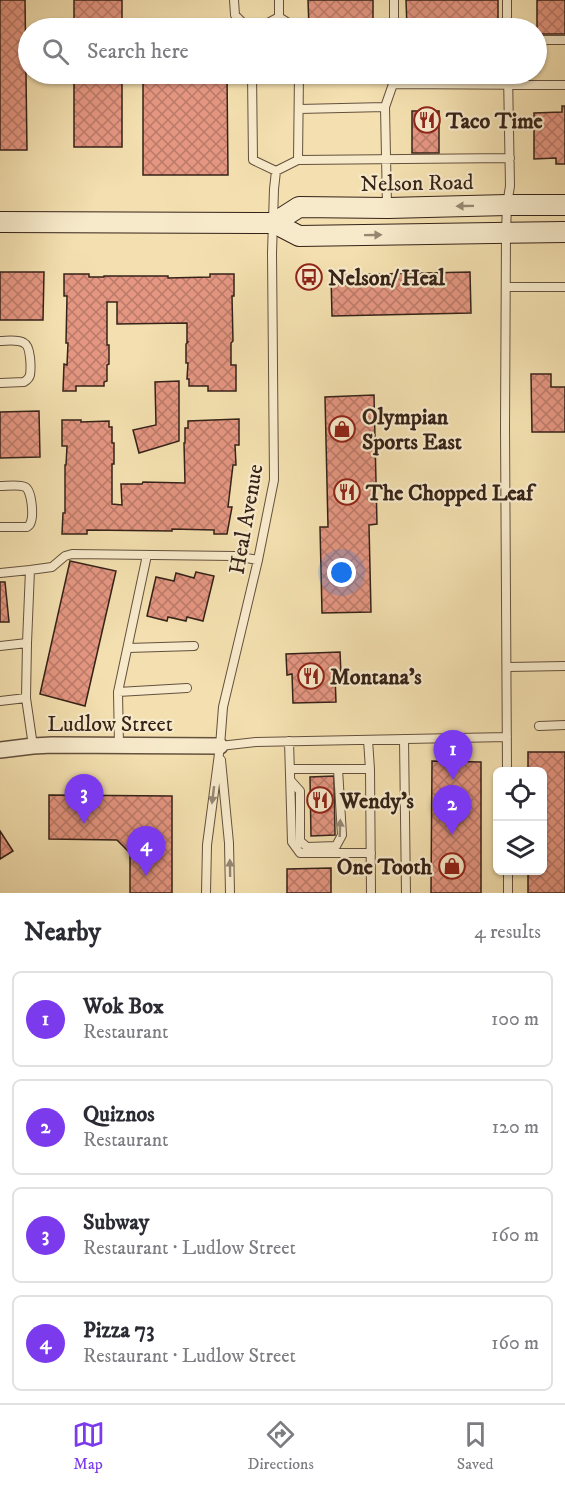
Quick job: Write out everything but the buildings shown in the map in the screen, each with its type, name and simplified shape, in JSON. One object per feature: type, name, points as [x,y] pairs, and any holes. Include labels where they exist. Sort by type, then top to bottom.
[{"type":"street","name":"Nelson Road","points":[[274,223],[299,207],[565,205]]},
{"type":"street","points":[[0,222],[274,223],[299,236],[565,232]]},
{"type":"street","name":"Ludlow Street","points":[[0,750],[33,746],[220,746]]},
{"type":"lane","points":[[234,0],[235,15],[238,18]]},
{"type":"lane","points":[[279,0],[279,17]]},
{"type":"lane","points":[[394,0],[394,18]]},
{"type":"lane","points":[[507,0],[507,18]]},
{"type":"lane","points":[[547,40],[565,40]]},
{"type":"lane","points":[[252,84],[253,160],[276,171],[298,160],[510,158]]},
{"type":"lane","points":[[298,160],[299,84]]},
{"type":"lane","points":[[388,208],[385,107],[393,84],[565,84]]},
{"type":"lane","points":[[507,767],[505,427],[506,232],[510,186],[508,84]]},
{"type":"lane","points":[[299,109],[385,107]]},
{"type":"lane","name":"Heal Avenue","points":[[206,893],[207,845],[223,706],[258,560],[274,480],[273,253],[276,171]]},
{"type":"lane","points":[[506,287],[565,287]]},
{"type":"lane","points":[[0,341],[24,342],[30,351],[29,378],[24,382],[0,384]]},
{"type":"lane","points":[[0,486],[24,486],[31,492],[32,519],[31,524],[27,527],[0,527]]},
{"type":"lane","points":[[0,573],[52,567],[65,556],[72,554],[234,556],[258,560]]},
{"type":"lane","points":[[119,746],[118,692],[147,555]]},
{"type":"lane","points":[[30,570],[26,698],[33,746]]},
{"type":"lane","points":[[0,646],[27,643]]},
{"type":"lane","points":[[128,648],[194,646]]},
{"type":"lane","points":[[508,667],[565,666]]},
{"type":"lane","points":[[118,692],[187,688]]},
{"type":"lane","points":[[0,702],[26,698]]},
{"type":"lane","points":[[539,726],[565,725]]},
{"type":"lane","points":[[220,746],[256,742],[507,737]]},
{"type":"lane","points":[[404,739],[406,893]]},
{"type":"lane","points":[[368,740],[371,893]]},
{"type":"lane","points":[[289,741],[292,842],[300,853],[371,853]]},
{"type":"lane","name":"Heal Avenue","points":[[220,746],[229,843],[230,893]]},
{"type":"lane","points":[[290,769],[370,769]]},
{"type":"lane","points":[[291,781],[300,791],[300,841],[307,847],[336,846],[342,835],[338,769]]},
{"type":"lane","points":[[508,875],[508,893]]},
{"type":"place","name":"Taco Time","points":[[427,120]]},
{"type":"place","name":"Nelson/ Heal","points":[[309,277]]},
{"type":"place","name":"Olympian Sports East","points":[[342,429]]},
{"type":"place","name":"The Chopped Leaf","points":[[347,492]]},
{"type":"place","name":"Montana's","points":[[311,676]]},
{"type":"place","name":"Wok Box","points":[[453,780]]},
{"type":"place","name":"Wendy's","points":[[320,800]]},
{"type":"place","name":"Subway","points":[[84,824]]},
{"type":"place","name":"Quiznos","points":[[452,835]]},
{"type":"place","name":"One Tooth","points":[[452,866]]},
{"type":"place","name":"Pizza 73","points":[[146,876]]}]
